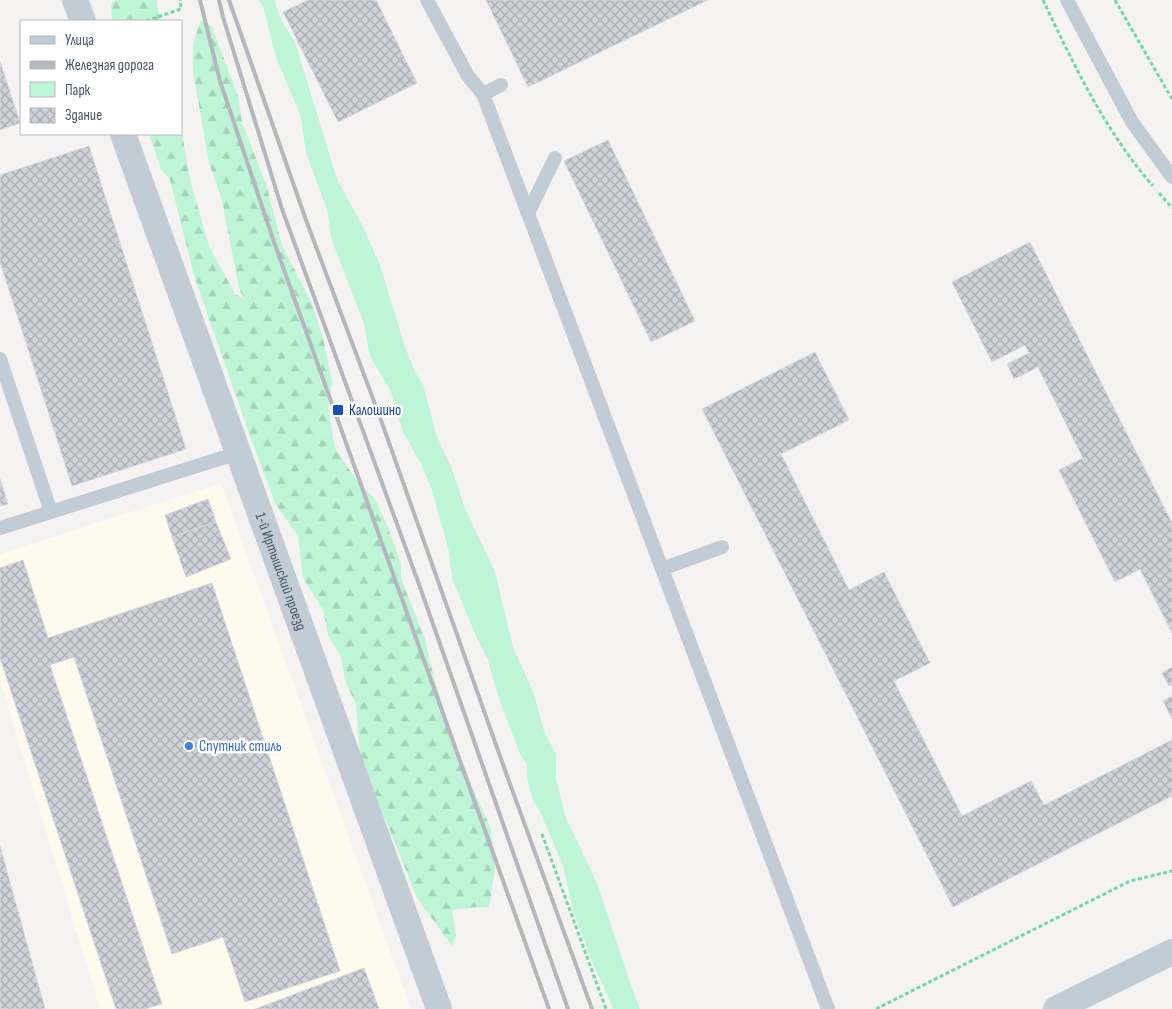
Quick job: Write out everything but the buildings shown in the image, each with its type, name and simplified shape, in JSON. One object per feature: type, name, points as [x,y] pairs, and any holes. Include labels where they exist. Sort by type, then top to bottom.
[{"type":"street","points":[[75,0],[83,20]]},
{"type":"street","name":"1-й Иртышский проезд","points":[[124,135],[439,1009]]},
{"type":"street","points":[[1056,1009],[1172,952]]},
{"type":"lane","points":[[427,0],[468,76],[483,94],[828,1009]]},
{"type":"lane","points":[[1067,0],[1132,122],[1172,177]]},
{"type":"lane","points":[[483,94],[501,85]]},
{"type":"lane","points":[[528,213],[555,158]]},
{"type":"lane","points":[[0,359],[51,512]]},
{"type":"lane","points":[[0,528],[238,454]]},
{"type":"lane","points":[[662,569],[722,547]]},
{"type":"path","points":[[149,20],[181,9],[180,0]]},
{"type":"path","points":[[1115,0],[1172,99]]},
{"type":"path","points":[[542,834],[606,1009]]},
{"type":"path","points":[[876,1009],[1130,881],[1172,871]]},
{"type":"shaded area","points":[[221,483],[411,1009],[100,1009],[0,680],[0,554]]},
{"type":"green space","points":[[115,0],[157,0],[159,20],[112,20],[111,4]]},
{"type":"green space","points":[[259,0],[274,0],[282,21],[295,42],[337,179],[364,229],[380,265],[405,347],[416,374],[423,384],[436,434],[452,469],[464,506],[495,572],[513,647],[534,694],[544,731],[556,754],[556,779],[566,818],[597,883],[640,1009],[613,1009],[589,955],[575,917],[562,863],[540,812],[533,801],[527,778],[527,765],[520,754],[498,696],[488,660],[452,578],[449,552],[432,490],[422,466],[403,432],[391,392],[370,356],[364,324],[331,238],[328,212],[306,153],[301,117],[276,57],[264,9]]},
{"type":"green space","points":[[201,20],[212,27],[238,96],[242,122],[266,184],[282,245],[313,306],[324,342],[332,382],[328,407],[335,448],[357,481],[375,499],[387,525],[401,563],[401,576],[405,589],[425,639],[434,678],[460,760],[491,829],[495,869],[489,908],[477,907],[452,910],[456,935],[452,946],[417,898],[389,828],[361,769],[356,704],[345,681],[341,657],[328,635],[323,610],[303,578],[298,536],[275,503],[249,433],[195,279],[170,180],[161,169],[149,135],[182,135],[182,132],[190,180],[209,246],[235,294],[244,299],[239,288],[222,200],[209,163],[193,71],[193,44]]},
{"type":"railway","points":[[200,0],[220,81],[274,242],[549,1009]]},
{"type":"railway","points":[[219,0],[282,209],[420,587],[568,1009]]},
{"type":"railway","points":[[229,0],[306,220],[381,420],[592,1009]]},
{"type":"place","name":"Калошино","points":[[338,410]]},
{"type":"place","name":"Спутник стиль","points":[[189,746]]}]
